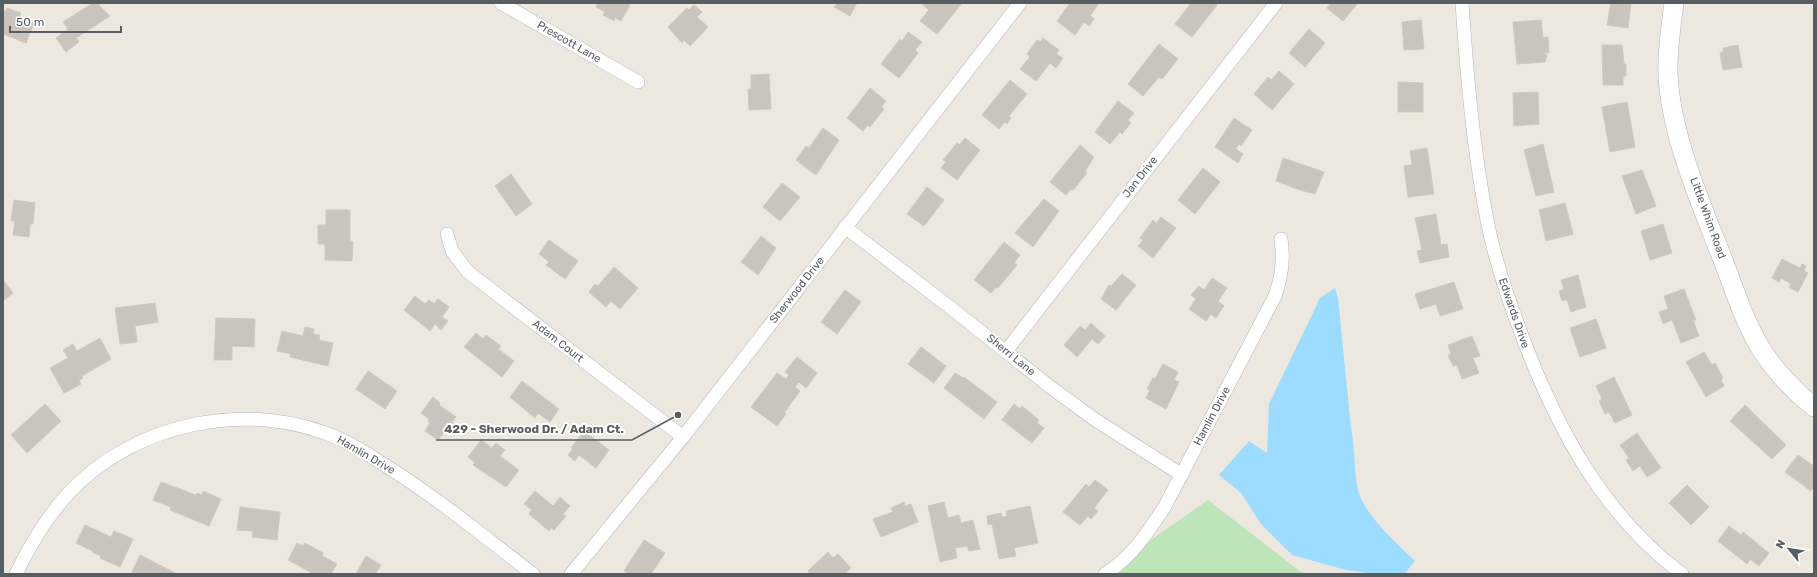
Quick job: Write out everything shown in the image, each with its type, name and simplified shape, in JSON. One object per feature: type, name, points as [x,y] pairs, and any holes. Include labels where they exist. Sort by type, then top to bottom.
[{"type":"street","name":"Prescott Lane","points":[[501,3],[638,82]]},
{"type":"street","name":"Sherwood Drive","points":[[572,574],[682,437],[1020,3]]},
{"type":"street","name":"Jan Drive","points":[[1006,351],[1276,3]]},
{"type":"street","name":"Edwards Drive","points":[[1462,3],[1469,101],[1487,221],[1496,259],[1523,341],[1559,422],[1580,461],[1607,500],[1630,528],[1656,553],[1682,574]]},
{"type":"street","name":"Little Whim Road","points":[[1674,3],[1668,52],[1668,76],[1679,138],[1704,210],[1744,314],[1762,350],[1778,372],[1796,392],[1814,407]]},
{"type":"street","name":"Sherri Lane","points":[[845,227],[1094,419],[1182,475]]},
{"type":"street","name":"Adam Court","points":[[447,234],[452,251],[458,261],[468,272],[682,437]]},
{"type":"street","name":"Hamlin Drive","points":[[1106,574],[1130,554],[1146,536],[1182,475],[1275,296],[1281,279],[1283,261],[1281,239]]},
{"type":"street","name":"Hamlin Drive","points":[[16,574],[32,542],[49,517],[68,494],[109,459],[146,439],[175,429],[204,422],[234,419],[258,419],[287,422],[315,429],[342,440],[363,451],[418,487],[533,574]]},
{"type":"green space","points":[[1208,500],[1301,572],[1310,574],[1102,574]]},
{"type":"water","points":[[1335,288],[1338,298],[1357,486],[1360,496],[1373,517],[1415,561],[1404,574],[1375,574],[1346,570],[1292,555],[1261,524],[1241,493],[1219,475],[1249,441],[1267,453],[1269,404],[1320,298]]},
{"type":"building","points":[[93,3],[97,3],[110,16],[76,38],[79,42],[66,52],[56,38],[68,29],[63,22]]},
{"type":"building","points":[[598,3],[626,3],[630,5],[621,21],[615,18],[614,21],[603,15],[605,12],[596,7]]},
{"type":"building","points":[[837,3],[857,3],[850,16],[834,7]]},
{"type":"building","points":[[921,3],[962,3],[937,34],[920,21],[929,10]]},
{"type":"building","points":[[1070,3],[1099,3],[1090,16],[1094,19],[1089,26],[1084,22],[1075,35],[1057,21]]},
{"type":"building","points":[[1191,3],[1215,3],[1217,5],[1192,37],[1175,24]]},
{"type":"building","points":[[1331,3],[1358,3],[1343,21],[1327,8]]},
{"type":"building","points":[[1611,3],[1631,3],[1628,28],[1607,25]]},
{"type":"building","points":[[694,5],[702,12],[697,17],[708,27],[690,46],[684,40],[682,43],[668,27],[687,8],[689,10]]},
{"type":"building","points":[[7,8],[21,13],[19,17],[34,23],[26,43],[3,34],[3,11],[5,12]]},
{"type":"building","points":[[1421,20],[1424,49],[1404,50],[1402,22]]},
{"type":"building","points":[[1541,20],[1543,38],[1548,37],[1549,53],[1544,53],[1547,55],[1545,62],[1517,64],[1513,22]]},
{"type":"building","points":[[1309,29],[1325,43],[1305,67],[1289,53]]},
{"type":"building","points":[[908,32],[922,42],[915,50],[918,53],[899,78],[881,64],[900,39],[902,41]]},
{"type":"building","points":[[1043,38],[1059,50],[1056,54],[1063,58],[1056,68],[1050,63],[1036,81],[1020,69],[1030,57],[1027,54],[1037,40],[1041,42]]},
{"type":"building","points":[[1159,44],[1178,59],[1162,79],[1159,77],[1143,96],[1128,84]]},
{"type":"building","points":[[1602,45],[1622,45],[1624,64],[1626,64],[1626,76],[1623,76],[1623,85],[1603,85]]},
{"type":"building","points":[[1738,45],[1742,67],[1723,70],[1720,53],[1723,52],[1723,48]]},
{"type":"building","points":[[1279,71],[1294,84],[1272,110],[1254,94],[1268,77],[1271,80]]},
{"type":"building","points":[[769,74],[771,109],[749,110],[748,89],[751,89],[751,75]]},
{"type":"building","points":[[1010,80],[1027,94],[1009,116],[1011,118],[1007,124],[1005,122],[999,129],[982,115]]},
{"type":"building","points":[[1398,82],[1423,83],[1423,112],[1398,112]]},
{"type":"building","points":[[870,88],[886,101],[881,107],[884,109],[870,127],[868,125],[863,131],[847,118]]},
{"type":"building","points":[[1538,92],[1539,124],[1514,126],[1513,93]]},
{"type":"building","points":[[1118,101],[1134,113],[1128,120],[1131,123],[1122,134],[1120,132],[1110,144],[1095,132]]},
{"type":"building","points":[[1627,102],[1635,147],[1610,152],[1602,107]]},
{"type":"building","points":[[1234,118],[1252,130],[1241,146],[1239,144],[1236,149],[1243,154],[1238,163],[1215,147]]},
{"type":"building","points":[[823,128],[839,140],[816,175],[796,160],[806,146],[809,148]]},
{"type":"building","points":[[965,138],[980,150],[957,180],[941,168],[946,162],[943,160],[957,143],[959,145]]},
{"type":"building","points":[[1543,144],[1554,192],[1536,196],[1524,150]]},
{"type":"building","points":[[1080,145],[1094,157],[1085,171],[1087,173],[1073,190],[1071,189],[1066,195],[1050,182]]},
{"type":"building","points":[[1427,148],[1434,194],[1408,197],[1404,166],[1412,165],[1410,151]]},
{"type":"building","points":[[1283,158],[1324,172],[1315,194],[1276,181]]},
{"type":"building","points":[[1203,168],[1220,182],[1195,214],[1178,200]]},
{"type":"building","points":[[1642,170],[1656,206],[1636,214],[1622,176]]},
{"type":"building","points":[[511,174],[532,204],[516,216],[495,186]]},
{"type":"building","points":[[782,183],[800,197],[780,221],[763,207]]},
{"type":"building","points":[[927,187],[944,200],[924,226],[907,214]]},
{"type":"building","points":[[1044,199],[1059,211],[1033,247],[1015,233]]},
{"type":"building","points":[[14,200],[35,203],[33,224],[30,224],[29,237],[13,235],[15,221],[11,221]]},
{"type":"building","points":[[1565,203],[1573,234],[1546,241],[1539,210]]},
{"type":"building","points":[[326,210],[350,210],[350,241],[353,242],[352,261],[325,260],[325,244],[318,244],[318,225],[326,225]]},
{"type":"building","points":[[1436,214],[1441,245],[1447,244],[1449,257],[1420,263],[1417,251],[1422,250],[1415,218]]},
{"type":"building","points":[[1161,217],[1176,228],[1153,258],[1138,246],[1143,240],[1140,238],[1153,220],[1156,223]]},
{"type":"building","points":[[1663,224],[1672,253],[1650,260],[1641,231]]},
{"type":"building","points":[[761,236],[776,248],[758,275],[741,262]]},
{"type":"building","points":[[549,240],[578,261],[565,279],[546,265],[549,262],[539,254]]},
{"type":"building","points":[[1004,242],[1020,255],[1014,263],[1017,265],[998,288],[996,287],[991,293],[974,280]]},
{"type":"building","points":[[1782,259],[1800,268],[1802,264],[1806,266],[1804,271],[1808,273],[1798,292],[1789,287],[1791,284],[1781,278],[1779,282],[1772,278]]},
{"type":"building","points":[[614,267],[638,288],[620,309],[611,301],[606,307],[589,292],[595,284],[598,286]]},
{"type":"building","points":[[1122,274],[1136,285],[1116,310],[1101,299],[1109,285],[1111,286]]},
{"type":"building","points":[[1578,275],[1586,307],[1571,312],[1567,300],[1562,301],[1559,291],[1564,289],[1561,280]]},
{"type":"building","points":[[1212,278],[1227,288],[1218,301],[1224,306],[1216,318],[1211,314],[1206,321],[1189,309],[1196,299],[1191,295],[1199,286],[1204,290]]},
{"type":"building","points":[[3,280],[13,293],[3,301]]},
{"type":"building","points":[[1454,282],[1463,309],[1440,316],[1436,304],[1420,309],[1415,294]]},
{"type":"building","points":[[1684,289],[1696,320],[1693,320],[1699,336],[1681,343],[1672,320],[1663,324],[1659,312],[1668,309],[1664,296]]},
{"type":"building","points":[[845,290],[861,302],[837,334],[821,322]]},
{"type":"building","points":[[415,296],[425,304],[429,300],[434,304],[438,299],[449,307],[442,317],[448,321],[441,330],[435,324],[430,331],[404,310]]},
{"type":"building","points":[[155,303],[158,322],[135,326],[137,342],[120,344],[115,308]]},
{"type":"building","points":[[216,318],[255,319],[254,347],[232,346],[232,360],[214,360]]},
{"type":"building","points":[[1596,319],[1606,348],[1580,357],[1570,328]]},
{"type":"building","points":[[1091,323],[1105,336],[1098,344],[1092,339],[1077,357],[1064,345],[1080,326],[1085,330]]},
{"type":"building","points":[[305,327],[314,329],[313,334],[320,335],[319,340],[333,343],[328,366],[290,357],[291,354],[277,351],[282,331],[303,336]]},
{"type":"building","points":[[476,333],[483,339],[486,335],[501,346],[498,349],[514,361],[502,377],[464,347]]},
{"type":"building","points":[[1472,336],[1480,356],[1473,358],[1479,373],[1462,379],[1457,365],[1453,366],[1448,355],[1451,354],[1448,345]]},
{"type":"building","points":[[100,338],[111,359],[82,376],[83,378],[79,380],[81,384],[64,393],[50,368],[68,358],[63,350],[73,344],[77,351]]},
{"type":"building","points":[[921,347],[946,366],[934,383],[908,364]]},
{"type":"building","points":[[1704,352],[1712,365],[1715,363],[1723,378],[1721,380],[1724,386],[1706,397],[1686,362]]},
{"type":"building","points":[[797,357],[817,373],[806,388],[799,382],[795,387],[800,391],[784,413],[786,414],[777,426],[751,407],[777,373],[786,379],[789,375],[785,372]]},
{"type":"building","points":[[1163,364],[1178,372],[1174,380],[1179,382],[1166,409],[1146,398],[1150,390],[1147,389],[1153,378],[1155,379]]},
{"type":"building","points":[[368,371],[397,391],[385,409],[356,389]]},
{"type":"building","points":[[955,373],[963,378],[964,377],[997,402],[984,419],[944,388]]},
{"type":"building","points":[[1614,377],[1632,415],[1615,423],[1609,412],[1605,414],[1599,401],[1602,399],[1596,386]]},
{"type":"building","points":[[522,381],[559,409],[550,422],[538,413],[535,418],[510,397]]},
{"type":"building","points":[[433,397],[440,403],[439,405],[456,417],[452,422],[457,425],[451,433],[446,430],[438,440],[425,431],[430,423],[428,422],[429,419],[421,413]]},
{"type":"building","points":[[45,404],[61,421],[27,453],[11,435]]},
{"type":"building","points":[[1014,404],[1020,409],[1022,406],[1039,420],[1037,423],[1044,428],[1032,443],[1002,420]]},
{"type":"building","points":[[1745,405],[1786,445],[1772,459],[1730,421]]},
{"type":"building","points":[[584,431],[609,450],[596,468],[579,455],[575,461],[568,455],[573,449],[571,448]]},
{"type":"building","points":[[1637,433],[1661,468],[1647,477],[1640,466],[1633,471],[1626,460],[1629,458],[1620,445]]},
{"type":"building","points":[[481,440],[492,448],[496,443],[505,450],[500,456],[519,470],[506,487],[473,465],[475,463],[468,457]]},
{"type":"building","points":[[1798,455],[1814,466],[1814,487],[1811,491],[1785,472]]},
{"type":"building","points":[[1095,480],[1108,490],[1094,508],[1098,511],[1091,519],[1088,516],[1080,525],[1063,512],[1086,484],[1089,487]]},
{"type":"building","points":[[161,482],[196,495],[197,493],[202,495],[203,491],[221,499],[209,526],[170,510],[171,507],[153,500]]},
{"type":"building","points":[[1687,485],[1709,507],[1691,525],[1669,503]]},
{"type":"building","points":[[535,491],[553,506],[560,497],[570,506],[563,514],[566,516],[554,530],[551,528],[549,531],[529,514],[532,510],[524,504]]},
{"type":"building","points":[[904,502],[905,506],[911,504],[918,522],[881,537],[873,519],[893,512],[891,508]]},
{"type":"building","points":[[944,502],[948,518],[959,515],[961,523],[973,520],[980,549],[969,551],[967,546],[955,548],[957,558],[940,562],[928,506]]},
{"type":"building","points":[[1030,506],[1038,543],[1014,548],[1016,556],[999,559],[992,524],[988,525],[987,516],[1001,513],[1002,517],[1007,516],[1006,511]]},
{"type":"building","points":[[240,507],[280,512],[277,540],[252,537],[253,531],[237,530]]},
{"type":"building","points":[[85,525],[111,537],[114,531],[133,539],[120,567],[100,558],[101,556],[92,552],[93,551],[76,543]]},
{"type":"building","points":[[1729,526],[1741,535],[1743,532],[1769,553],[1759,566],[1750,559],[1747,564],[1718,541]]},
{"type":"building","points":[[644,540],[665,553],[651,574],[629,574],[624,571]]},
{"type":"building","points":[[297,543],[303,546],[305,543],[323,553],[322,556],[337,564],[331,574],[314,574],[288,560]]},
{"type":"building","points":[[828,552],[833,558],[838,554],[851,568],[845,574],[810,574],[808,571]]},
{"type":"building","points":[[140,555],[177,574],[136,574],[132,572]]},
{"type":"building","points":[[366,556],[381,565],[376,573],[378,574],[356,574]]},
{"type":"place","name":"429 - Sherwood Dr. / Adam Ct.","points":[[678,415]]}]
